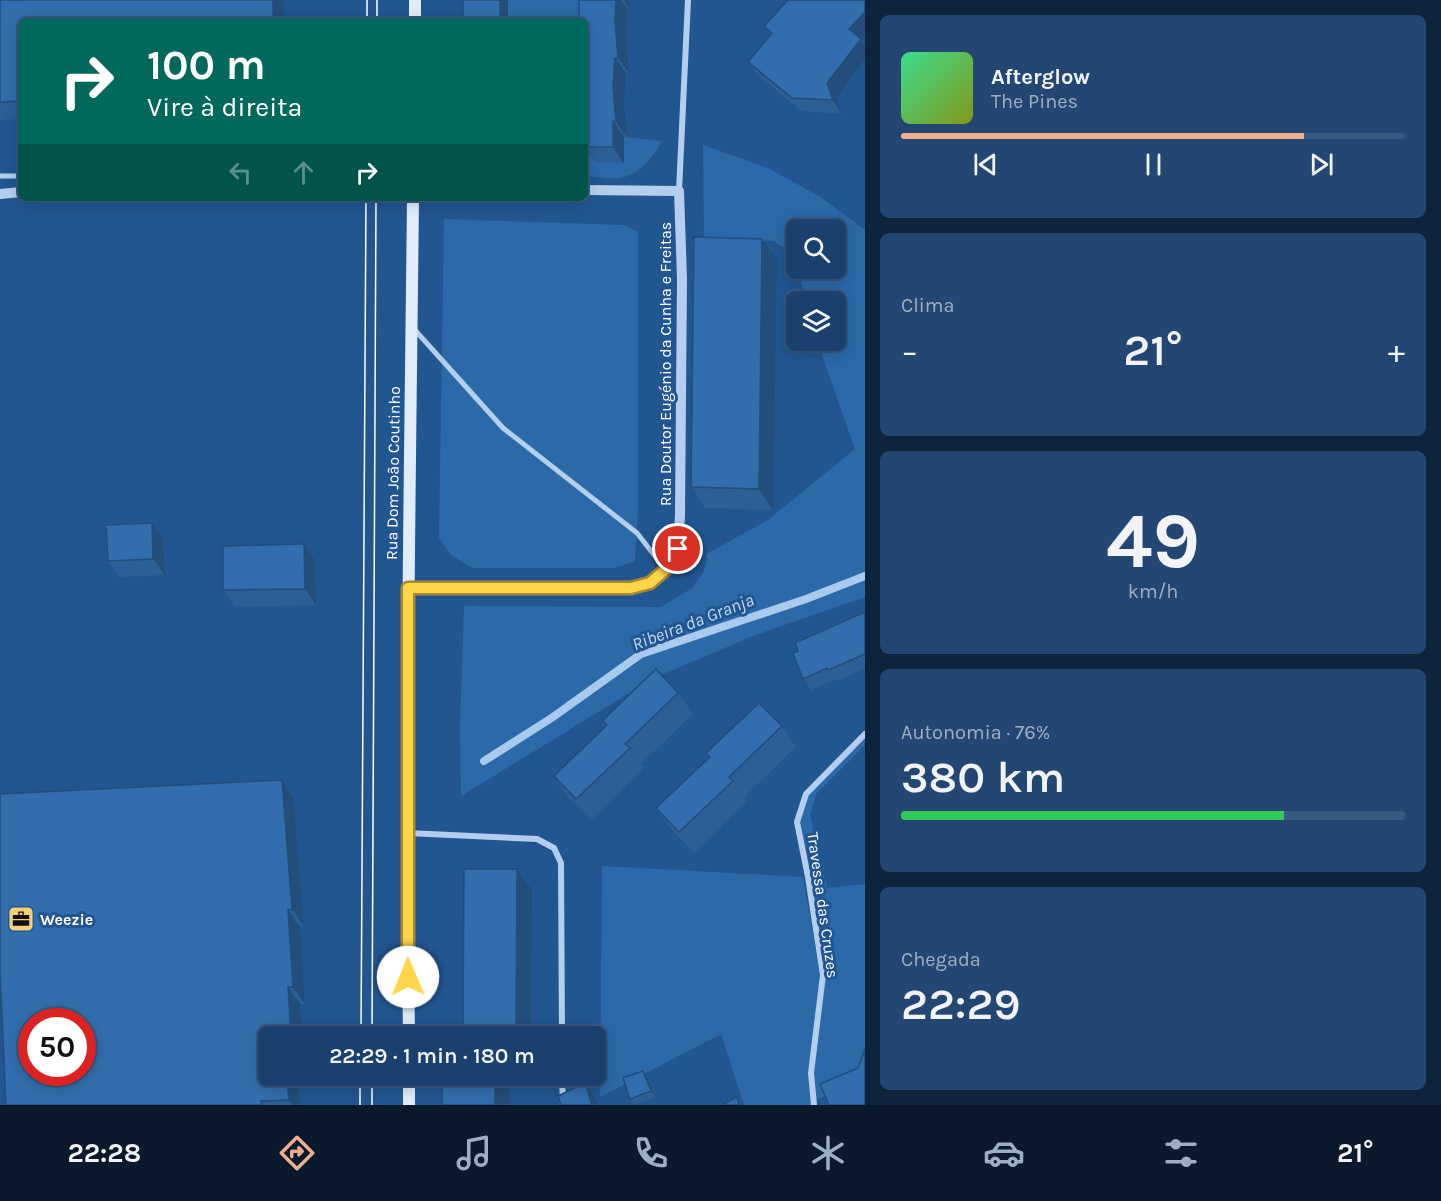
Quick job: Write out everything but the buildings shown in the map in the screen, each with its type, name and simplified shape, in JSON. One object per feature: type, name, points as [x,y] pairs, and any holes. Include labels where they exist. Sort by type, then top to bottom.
[{"type":"main road","points":[[415,18],[416,0]]},
{"type":"main road","name":"Rua Dom João Coutinho","points":[[409,1026],[408,588],[413,201]]},
{"type":"main road","points":[[409,1086],[409,1105]]},
{"type":"street","name":"Rua Doutor Eugénio da Cunha e Freitas","points":[[665,570],[678,549],[680,515],[682,279],[679,191],[688,0]]},
{"type":"street","points":[[0,176],[18,176]]},
{"type":"street","points":[[588,190],[679,191]]},
{"type":"street","points":[[0,194],[18,192]]},
{"type":"street","points":[[408,588],[631,588],[650,583],[665,570],[637,533],[503,428],[412,326]]},
{"type":"street","name":"Travessa das Cruzes","points":[[814,1105],[810,1073],[823,975],[797,822],[806,794],[865,734]]},
{"type":"street","points":[[407,833],[537,838],[554,848],[561,863],[562,1026]]},
{"type":"street","points":[[562,1086],[563,1105]]},
{"type":"shaded area","points":[[507,0],[591,0],[624,137],[661,141],[650,159],[638,170],[625,177],[588,176],[588,18],[506,18]]},
{"type":"shaded area","points":[[703,145],[768,168],[819,196],[865,230],[865,597],[753,636],[654,678],[461,796],[460,727],[464,606],[661,607],[692,588],[703,573],[707,560],[706,554],[768,520],[855,449],[821,351],[846,351],[846,291],[803,291],[801,279],[846,279],[846,219],[786,219],[786,249],[773,241],[704,240]]},
{"type":"shaded area","points":[[444,219],[624,225],[638,232],[638,511],[635,561],[615,568],[472,568],[451,555],[439,538]]},
{"type":"shaded area","points":[[865,734],[865,745],[816,794],[810,815],[827,888],[865,884],[865,1084],[813,1100],[814,1105],[744,1105],[721,1034],[600,1097],[600,1086],[606,1086],[606,1026],[601,1026],[602,866],[803,877],[820,974],[823,975],[797,822],[806,794]]},
{"type":"waterway","name":"Ribeira da Granja","points":[[484,761],[553,717],[641,654],[806,599],[865,576]]},
{"type":"tram line","points":[[367,0],[367,18]]},
{"type":"tram line","points":[[377,0],[377,18]]},
{"type":"tram line","points":[[361,1026],[366,201]]},
{"type":"tram line","points":[[372,1026],[376,201]]},
{"type":"tram line","points":[[360,1086],[360,1105]]},
{"type":"tram line","points":[[372,1086],[372,1105]]},
{"type":"place","name":"Weezie","points":[[21,919]]},
{"type":"route","points":[[408,977],[408,588],[631,588],[650,583],[665,570],[678,549]]}]
